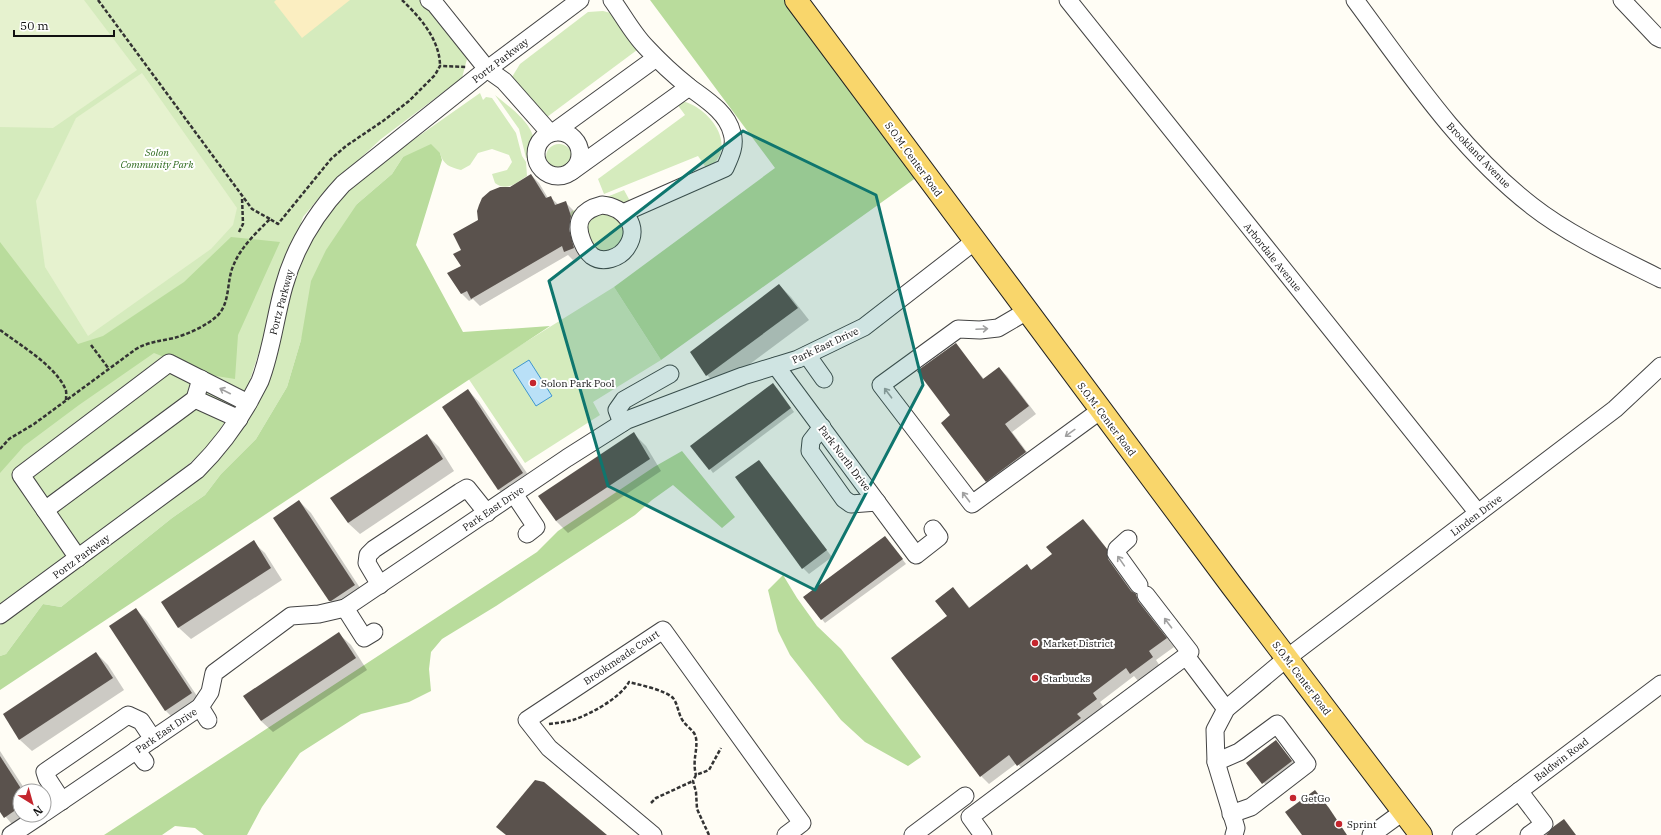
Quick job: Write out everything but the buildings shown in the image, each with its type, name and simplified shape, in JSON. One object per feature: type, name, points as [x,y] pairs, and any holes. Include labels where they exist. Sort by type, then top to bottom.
[{"type":"main road","name":"S.O.M. Center Road","points":[[796,0],[1101,410],[1421,835]]},
{"type":"street","points":[[429,0],[435,4],[487,70],[504,81],[552,132],[563,132],[572,136],[578,144],[580,154],[578,163],[572,171]]},
{"type":"street","name":"Portz Parkway","points":[[0,615],[197,470],[216,451],[239,419],[260,381],[270,346],[284,285],[295,255],[309,226],[324,204],[358,171],[487,70],[580,0]]},
{"type":"street","points":[[612,0],[644,46],[689,87],[700,94],[724,116],[732,133],[733,145],[732,154],[725,168],[623,213]]},
{"type":"street","name":"Arbordale Avenue","points":[[1068,0],[1478,513]]},
{"type":"street","name":"Brookland Avenue","points":[[1355,0],[1422,91],[1461,139],[1500,180],[1533,207],[1576,235],[1661,279]]},
{"type":"street","points":[[1622,0],[1661,40]]},
{"type":"street","points":[[656,58],[552,132],[542,137],[538,144],[536,153],[537,161],[541,168],[548,174],[556,176],[565,175],[689,87]]},
{"type":"street","name":"Park East Drive","points":[[56,809],[140,756],[153,739],[204,714],[214,673],[291,616],[319,614],[345,608],[567,458],[622,423],[710,388],[807,355],[864,327],[975,241]]},
{"type":"street","points":[[1027,311],[998,328],[980,330],[958,329],[881,385],[972,504],[1101,410]]},
{"type":"street","points":[[807,355],[824,379]]},
{"type":"street","points":[[78,558],[20,475],[169,363],[248,403]]},
{"type":"street","name":"Park North Drive","points":[[776,366],[916,555],[940,537],[933,529]]},
{"type":"street","name":"Linden Drive","points":[[1226,709],[1287,658],[1615,409],[1661,366]]},
{"type":"street","points":[[622,423],[617,410],[624,400],[670,374]]},
{"type":"street","points":[[45,510],[195,399],[201,379]]},
{"type":"street","points":[[195,399],[239,419]]},
{"type":"street","points":[[822,427],[811,441],[810,451],[844,499],[851,504],[877,502]]},
{"type":"street","points":[[380,585],[367,563],[368,556],[374,549],[467,488],[487,513]]},
{"type":"street","points":[[514,494],[536,528],[527,534]]},
{"type":"street","points":[[1128,539],[1117,549],[1116,553],[1142,590],[1190,652]]},
{"type":"street","points":[[345,608],[364,638],[374,632]]},
{"type":"street","name":"Brookmeade Court","points":[[653,835],[549,748],[527,720],[663,630],[802,823],[786,835]]},
{"type":"street","points":[[983,835],[970,817],[1186,656],[1226,709],[1215,730],[1216,762],[1236,828],[1234,835]]},
{"type":"street","name":"Baldwin Road","points":[[1461,835],[1661,684]]},
{"type":"street","points":[[56,809],[45,772],[128,716],[141,721],[153,739]]},
{"type":"street","points":[[1216,762],[1239,752],[1277,724],[1307,764],[1251,807],[1231,814]]},
{"type":"street","points":[[1519,791],[1544,824],[1529,835]]},
{"type":"street","points":[[924,832],[966,796]]},
{"type":"street","points":[[1371,835],[1404,812]]},
{"type":"street","points":[[11,835],[29,823]]},
{"type":"path","points":[[98,0],[252,209],[278,224],[334,156],[409,101],[435,75],[440,66],[439,53],[435,42],[415,14],[402,0]]},
{"type":"path","points":[[440,66],[467,67]]},
{"type":"path","points":[[239,232],[243,224],[242,196]]},
{"type":"path","points":[[0,450],[9,439],[144,344],[188,333],[203,326],[218,315],[224,305],[230,275],[237,257],[270,219]]},
{"type":"path","points":[[0,330],[38,358],[55,374],[66,389],[66,400]]},
{"type":"path","points":[[91,345],[109,369]]},
{"type":"path","points":[[546,725],[572,720],[593,711],[625,688],[629,682],[663,693],[672,698],[678,708],[681,718],[696,738],[694,765],[696,775],[693,781],[656,798],[651,803]]},
{"type":"path","points":[[696,775],[709,770],[721,748]]},
{"type":"path","points":[[693,781],[696,792],[697,809],[700,819],[709,835]]},
{"type":"highlighted area","points":[[743,131],[876,195],[923,385],[815,590],[608,486],[549,281]]},
{"type":"green space","name":"Solon Community Park","points":[[0,0],[420,0],[435,15],[467,59],[462,78],[381,139],[324,192],[303,217],[247,389],[209,446],[163,487],[0,604]]},
{"type":"green space","points":[[0,0],[84,0],[137,70],[53,128],[0,127]]},
{"type":"green space","points":[[650,0],[796,0],[924,172],[661,360],[614,287],[775,168]]},
{"type":"green space","points":[[603,11],[611,13],[637,50],[547,117],[516,88],[512,77],[520,64],[588,12]]},
{"type":"green space","points":[[142,73],[237,208],[233,225],[211,249],[88,336],[45,267],[36,201],[76,118]]},
{"type":"green space","points":[[480,93],[483,100],[486,97],[492,98],[516,133],[522,156],[526,162],[527,176],[515,184],[507,187],[499,186],[495,183],[492,174],[507,170],[512,162],[509,155],[492,149],[478,153],[470,165],[461,170],[445,163],[440,153],[403,157],[392,174],[357,204],[301,340],[287,387],[256,439],[221,474],[205,495],[172,518],[61,607],[43,604],[6,654],[0,656],[0,625],[201,478],[230,447],[254,411],[273,367],[288,297],[302,259],[316,232],[334,205],[362,176]]},
{"type":"green space","points":[[495,95],[526,123],[533,137],[534,144],[531,157],[526,158],[519,129]]},
{"type":"green space","points":[[681,101],[692,104],[702,111],[717,129],[721,140],[721,150],[717,160],[707,169],[698,156],[604,194],[598,179],[685,115],[677,104]]},
{"type":"green space","points":[[431,144],[440,153],[442,160],[416,245],[463,332],[550,326],[0,690],[0,656],[6,654],[43,604],[61,607],[172,518],[205,495],[221,474],[256,439],[287,387],[301,340],[311,281],[326,250],[357,204],[392,174],[403,157]]},
{"type":"green space","points":[[559,144],[568,148],[572,157],[568,166],[559,170],[550,166],[546,157],[550,148]]},
{"type":"green space","points":[[624,190],[630,201],[618,205],[597,203],[575,227],[570,213],[572,211]]},
{"type":"green space","points":[[606,210],[624,222],[625,237],[611,253],[590,249],[585,222]]},
{"type":"green space","points":[[231,237],[280,242],[238,335],[235,379],[210,375],[154,353],[79,405],[24,446],[0,473],[0,242],[78,344],[103,336],[184,282]]},
{"type":"green space","points":[[614,287],[661,360],[593,402],[600,415],[525,463],[468,378]]},
{"type":"green space","points":[[682,451],[735,517],[722,528],[673,485],[652,500],[635,515],[496,606],[442,639],[431,652],[429,669],[431,691],[409,702],[361,714],[300,753],[262,807],[247,835],[204,835],[195,828],[175,826],[162,835],[104,835],[537,552],[558,531],[654,467]]},
{"type":"green space","points":[[783,575],[817,626],[841,649],[921,757],[908,766],[865,742],[841,720],[790,655],[778,631],[768,590]]},
{"type":"sand","points":[[276,0],[350,0],[302,38],[274,2]]},
{"type":"water","name":"Solon Park Pool","points":[[529,360],[552,396],[536,406],[513,370]]},
{"type":"place","name":"Solon Park Pool","points":[[533,383]]},
{"type":"place","name":"Market District","points":[[1035,643]]},
{"type":"place","name":"Starbucks","points":[[1035,678]]},
{"type":"place","name":"GetGo","points":[[1293,798]]},
{"type":"place","name":"Sprint","points":[[1339,824]]}]
